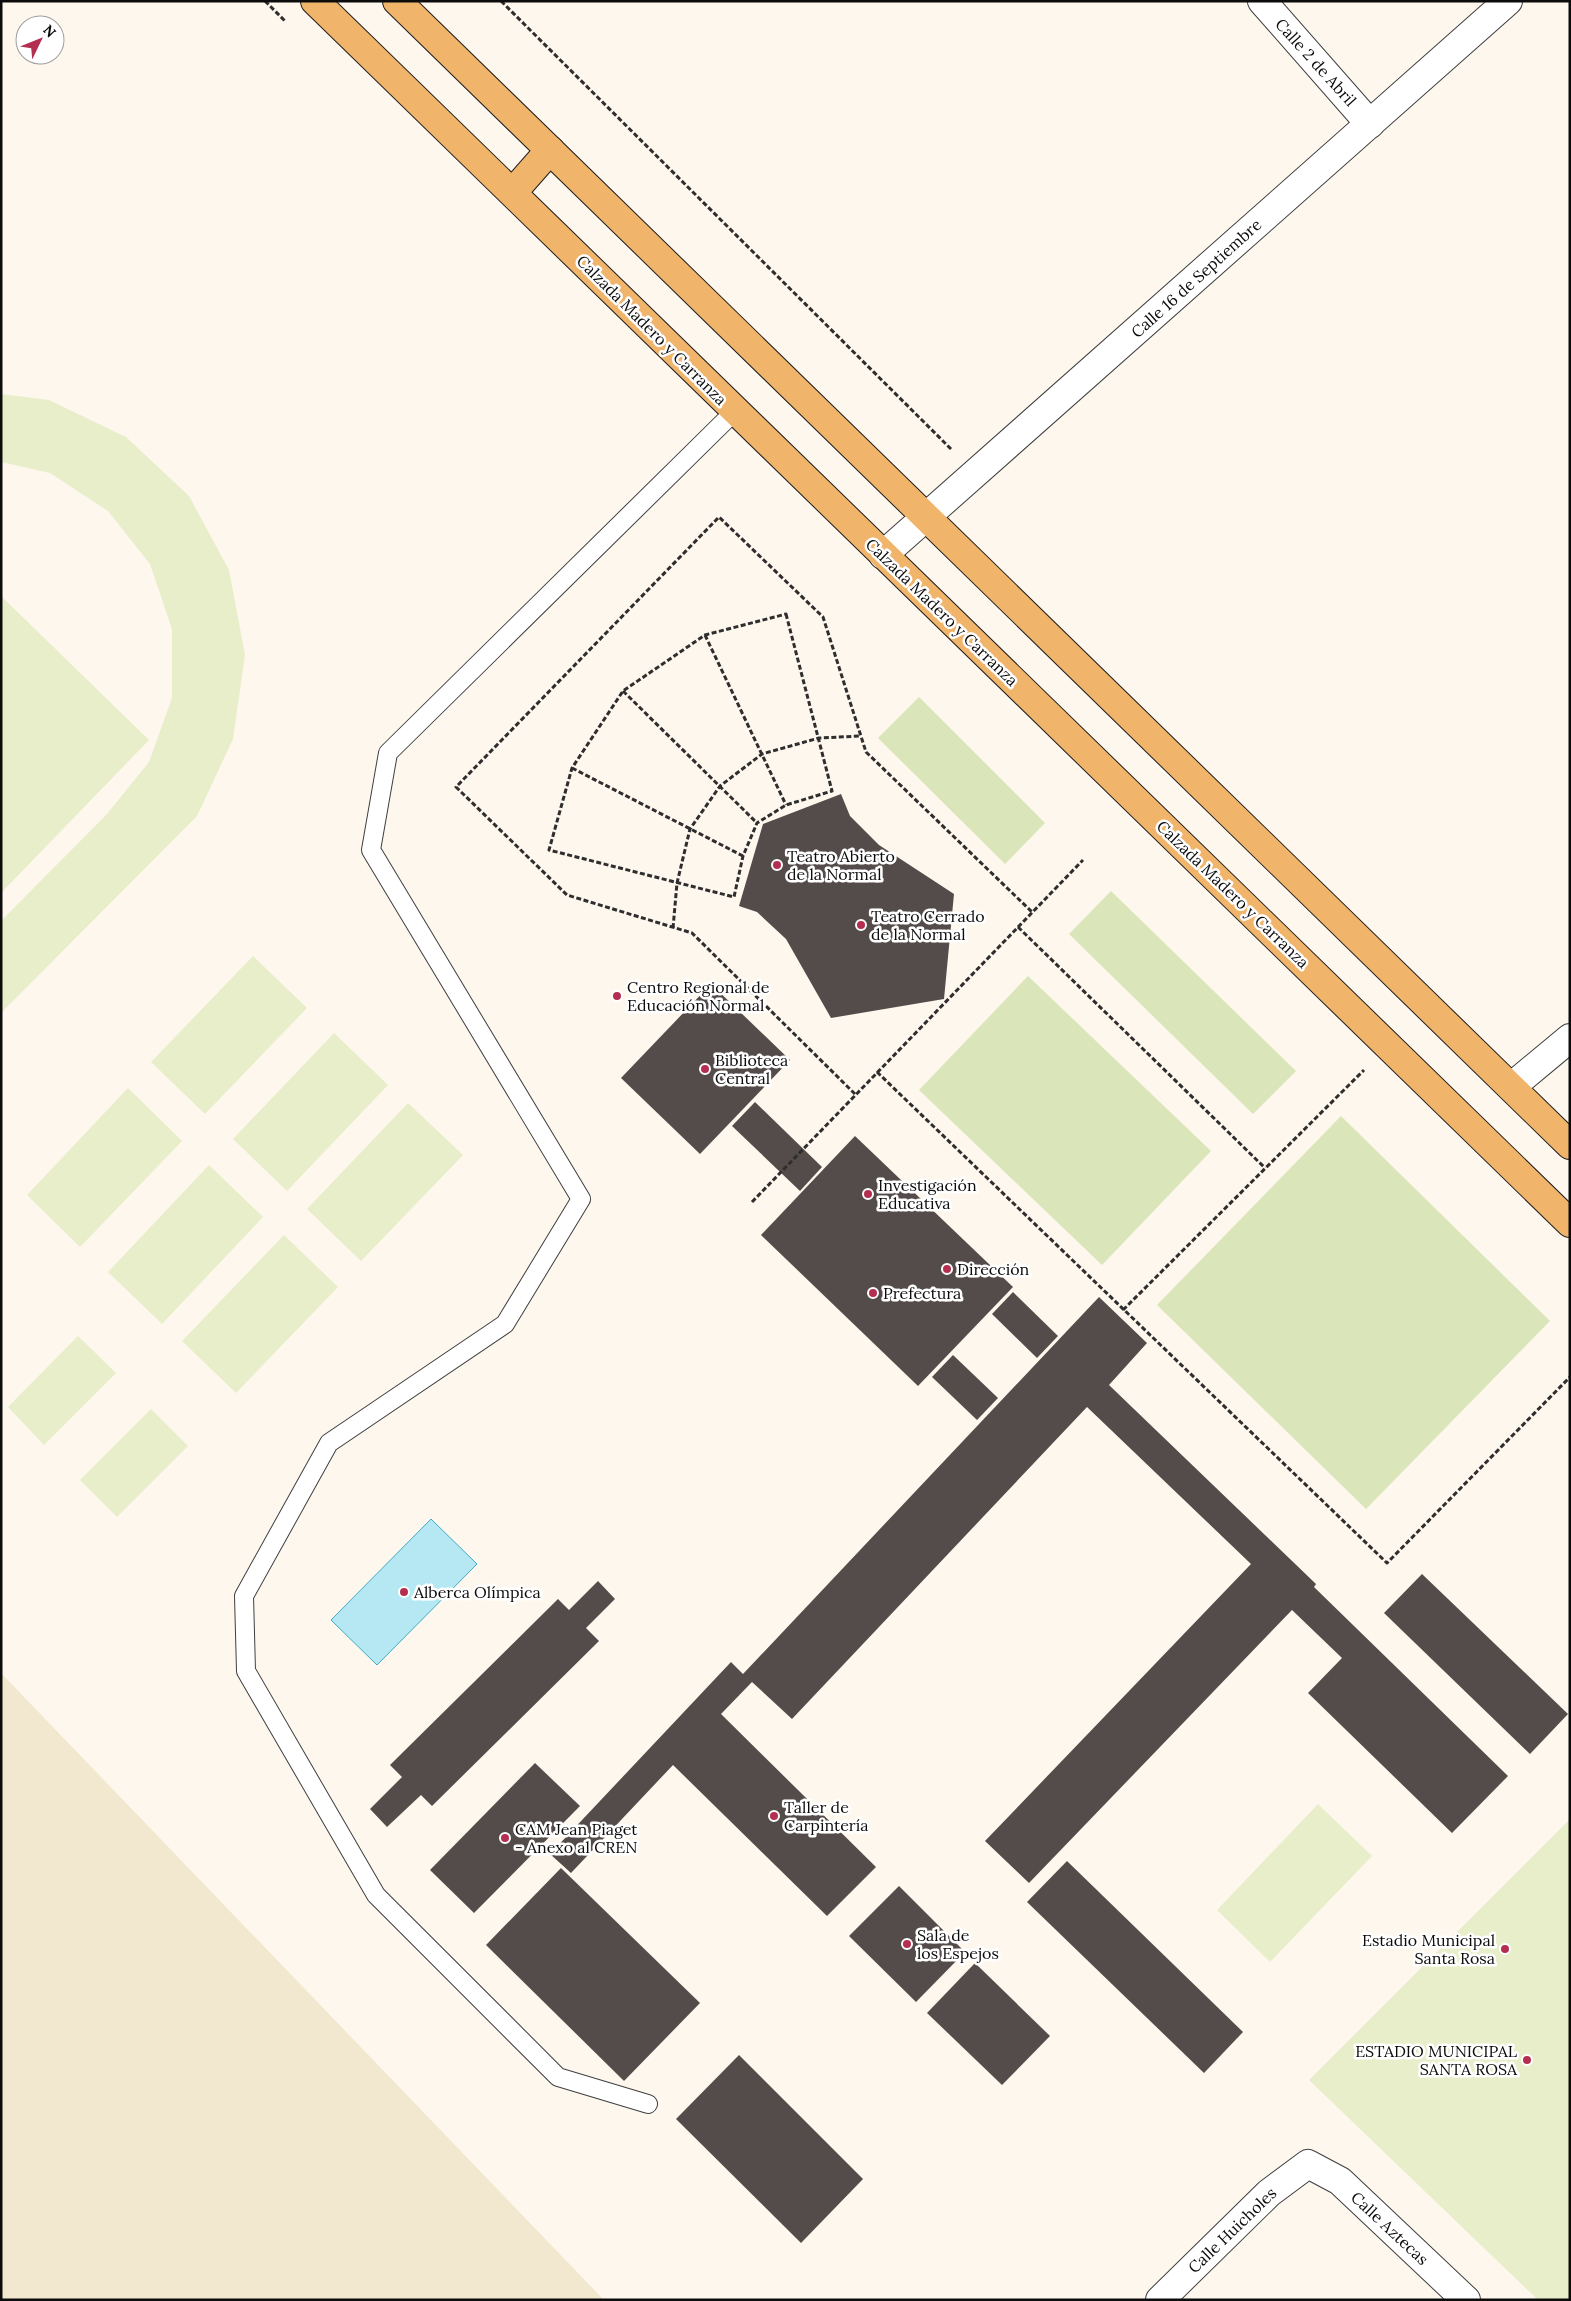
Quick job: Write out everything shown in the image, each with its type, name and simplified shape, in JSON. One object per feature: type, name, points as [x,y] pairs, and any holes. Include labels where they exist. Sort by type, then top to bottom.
[{"type":"main road","name":"Calzada Madero y Carranza","points":[[315,1],[1570,1223]]},
{"type":"main road","points":[[397,1],[1570,1145]]},
{"type":"main road","points":[[513,192],[550,150]]},
{"type":"street","name":"Calle 2 de Abril","points":[[1262,1],[1370,124]]},
{"type":"street","name":"Calle 16 de Septiembre","points":[[883,555],[1508,1]]},
{"type":"street","points":[[1511,1087],[1570,1038]]},
{"type":"street","name":"Calle Huicholes","points":[[1160,2300],[1269,2193],[1308,2164]]},
{"type":"street","name":"Calle Aztecas","points":[[1308,2164],[1340,2181],[1466,2300]]},
{"type":"lane","points":[[648,2104],[558,2077],[376,1895],[246,1671],[244,1596],[328,1443],[505,1324],[581,1199],[371,850],[388,754],[735,411]]},
{"type":"path","points":[[501,1],[976,474]]},
{"type":"path","points":[[855,1094],[692,933],[567,895],[456,787],[719,517],[823,618],[866,752],[1032,912]]},
{"type":"path","points":[[786,614],[832,791],[786,805],[757,823],[743,856],[734,897],[549,850],[572,768],[623,691],[705,635],[786,614]]},
{"type":"path","points":[[705,635],[786,805]]},
{"type":"path","points":[[623,691],[757,823]]},
{"type":"path","points":[[673,928],[677,882],[690,828],[720,786],[762,754],[819,738],[861,736]]},
{"type":"path","points":[[572,768],[743,856]]},
{"type":"path","points":[[752,1202],[1082,860]]},
{"type":"path","points":[[1018,927],[1265,1168]]},
{"type":"path","points":[[1124,1310],[1388,1045]]},
{"type":"path","points":[[877,1072],[1387,1563],[1570,1377]]},
{"type":"shaded area","points":[[1,1673],[604,2300],[1,2300]]},
{"type":"green space","points":[[1,394],[49,400],[126,437],[189,496],[229,570],[245,655],[233,739],[197,816],[1,1013],[1,921],[107,814],[149,762],[172,698],[172,629],[150,564],[108,511],[50,473],[1,462]]},
{"type":"green space","points":[[1,596],[149,740],[1,893]]},
{"type":"green space","points":[[919,697],[1045,823],[1005,864],[878,738]]},
{"type":"green space","points":[[1111,891],[1296,1071],[1253,1114],[1069,934]]},
{"type":"green space","points":[[253,956],[307,1008],[205,1114],[151,1062]]},
{"type":"green space","points":[[1028,976],[1211,1151],[1102,1265],[919,1090]]},
{"type":"green space","points":[[334,1033],[388,1085],[287,1191],[233,1139]]},
{"type":"green space","points":[[128,1088],[182,1141],[80,1247],[27,1195]]},
{"type":"green space","points":[[408,1103],[463,1155],[361,1261],[307,1209]]},
{"type":"green space","points":[[1341,1116],[1550,1321],[1366,1509],[1157,1305]]},
{"type":"green space","points":[[209,1165],[263,1217],[162,1324],[108,1272]]},
{"type":"green space","points":[[284,1235],[338,1287],[236,1393],[182,1341]]},
{"type":"green space","points":[[78,1336],[116,1373],[44,1445],[8,1407]]},
{"type":"green space","points":[[151,1409],[188,1446],[117,1517],[80,1480]]},
{"type":"green space","points":[[1318,1804],[1372,1856],[1270,1962],[1217,1910]]},
{"type":"green space","name":"Estadio Municipal Santa Rosa","points":[[1570,1819],[1570,2300],[1538,2300],[1309,2080]]},
{"type":"water","name":"Alberca Olímpica","points":[[431,1519],[477,1564],[377,1665],[331,1620]]},
{"type":"building","name":"Teatro Cerrado de la Normal","points":[[841,794],[850,816],[879,845],[954,894],[944,999],[831,1018],[786,939],[757,912],[739,906],[763,824]]},
{"type":"building","name":"Biblioteca Central","points":[[711,984],[790,1060],[700,1154],[621,1078]]},
{"type":"building","points":[[755,1102],[822,1167],[800,1191],[732,1126]]},
{"type":"building","points":[[855,1136],[1013,1287],[918,1386],[761,1235]]},
{"type":"building","points":[[1013,1292],[1058,1336],[1037,1358],[992,1314]]},
{"type":"building","points":[[1099,1297],[1147,1343],[1109,1385],[1316,1584],[1314,1587],[1508,1776],[1452,1833],[1308,1693],[1342,1658],[1292,1610],[1029,1883],[985,1841],[1251,1564],[1087,1407],[792,1719],[752,1682],[721,1714],[876,1867],[827,1916],[673,1765],[571,1873],[550,1854],[731,1662],[743,1674]]},
{"type":"building","points":[[953,1355],[998,1398],[977,1420],[932,1377]]},
{"type":"building","points":[[1422,1574],[1568,1714],[1530,1754],[1384,1613]]},
{"type":"building","points":[[598,1581],[615,1599],[586,1628],[599,1641],[432,1806],[421,1795],[387,1827],[370,1809],[402,1777],[390,1765],[558,1599],[569,1610]]},
{"type":"building","name":"CAM Jean Piaget - Anexo al CREN","points":[[535,1763],[580,1806],[474,1913],[430,1870]]},
{"type":"building","points":[[1067,1861],[1243,2032],[1204,2073],[1027,1902]]},
{"type":"building","points":[[561,1868],[700,2003],[624,2081],[486,1945]]},
{"type":"building","name":"Sala de los Espejos","points":[[899,1886],[965,1952],[916,2002],[849,1936]]},
{"type":"building","points":[[975,1963],[1050,2036],[1002,2085],[927,2013]]},
{"type":"building","points":[[739,2055],[863,2179],[801,2243],[676,2119]]},
{"type":"place","name":"Teatro Abierto de la Normal","points":[[777,865]]},
{"type":"place","name":"Teatro Cerrado de la Normal","points":[[861,925]]},
{"type":"place","name":"Centro Regional de Educación Normal","points":[[617,996]]},
{"type":"place","name":"Biblioteca Central","points":[[705,1069]]},
{"type":"place","name":"Investigación Educativa","points":[[868,1194]]},
{"type":"place","name":"Dirección","points":[[947,1269]]},
{"type":"place","name":"Prefectura","points":[[873,1293]]},
{"type":"place","name":"Alberca Olímpica","points":[[404,1592]]},
{"type":"place","name":"Taller de Carpintería","points":[[774,1816]]},
{"type":"place","name":"CAM Jean Piaget - Anexo al CREN","points":[[505,1838]]},
{"type":"place","name":"Sala de los Espejos","points":[[907,1944]]},
{"type":"place","name":"Estadio Municipal Santa Rosa","points":[[1505,1949]]},
{"type":"place","name":"ESTADIO MUNICIPAL SANTA ROSA","points":[[1527,2060]]}]
